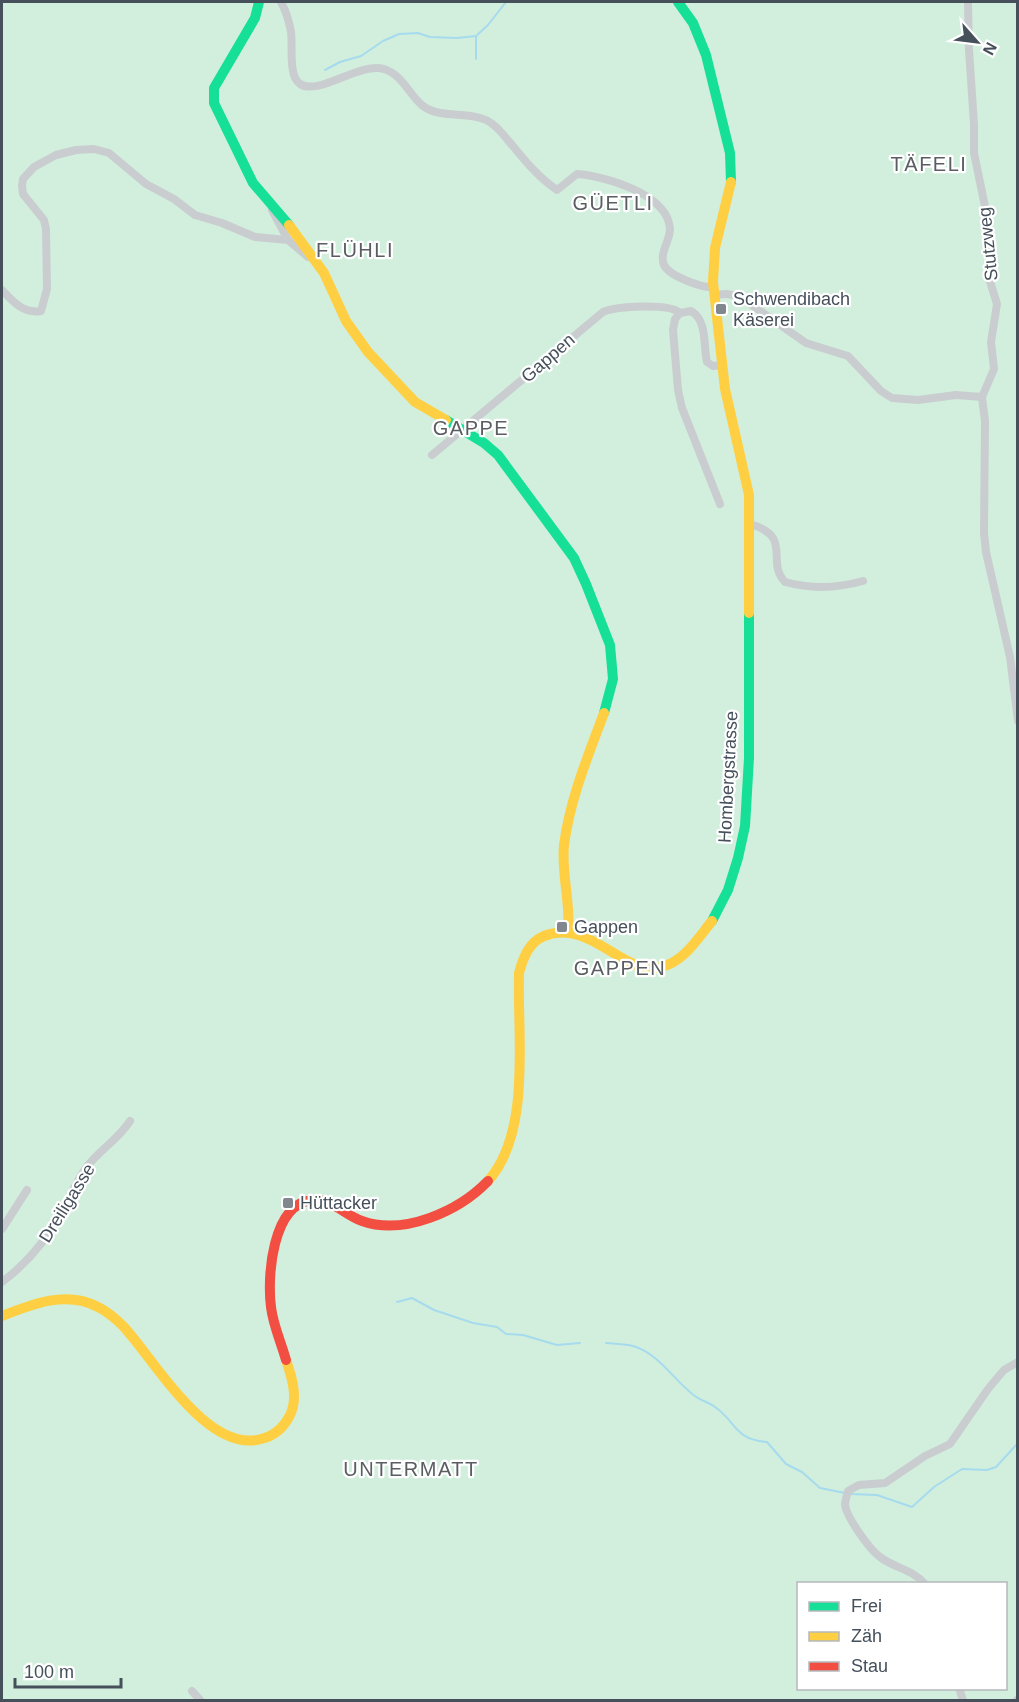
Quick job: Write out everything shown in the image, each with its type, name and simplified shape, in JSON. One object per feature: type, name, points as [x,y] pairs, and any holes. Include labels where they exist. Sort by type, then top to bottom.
[{"type":"street","points":[[2,1316],[31,1305],[56,1300],[80,1300],[99,1306],[122,1323],[171,1389],[211,1424],[230,1436],[243,1440],[261,1439],[279,1430],[290,1417],[294,1400],[293,1379],[275,1329],[270,1299],[272,1257],[277,1236],[285,1219],[295,1206],[304,1201],[317,1200],[370,1223],[408,1222],[433,1216],[454,1207],[488,1183],[506,1150],[517,1101],[520,1063],[520,967],[528,949],[536,940],[553,933],[568,932],[564,846],[575,794],[611,687],[610,645],[586,584],[569,550],[498,455],[484,443],[415,402],[368,352],[346,321],[328,279],[320,267],[290,226],[253,183],[214,104],[213,96],[216,84],[255,18],[259,2]]},
{"type":"street","points":[[281,2],[289,23],[293,73],[298,83],[313,86],[359,71],[385,69],[399,78],[429,110],[475,116],[493,123],[533,171],[557,190],[572,176],[579,174],[630,186],[658,207],[668,221],[669,234],[663,258],[666,268],[714,291],[739,296],[806,343],[848,356],[881,391],[892,398],[918,400],[957,395],[982,397],[985,421],[984,542],[1010,657],[1017,721]]},
{"type":"street","name":"Hombergstrasse","points":[[568,932],[643,967],[653,969],[664,967],[676,961],[711,921],[728,891],[742,849],[747,800],[749,495],[729,411],[714,291],[715,248],[731,183],[730,153],[706,55],[693,23],[678,2]]},
{"type":"street","name":"Stutzweg","points":[[968,2],[974,153],[988,221],[990,242],[988,275],[997,304],[991,342],[994,369],[982,397]]},
{"type":"street","points":[[2,290],[18,306],[30,311],[41,311],[47,290],[46,229],[44,220],[23,194],[22,183],[25,175],[34,167],[56,155],[76,150],[94,149],[109,153],[146,184],[174,199],[195,215],[255,237],[288,240]]},
{"type":"street","points":[[266,200],[288,240],[320,267]]},
{"type":"street","name":"Gappen","points":[[432,455],[603,312],[614,309],[664,307],[674,308],[680,313],[691,312],[698,316],[702,323],[707,362],[713,366],[722,365]]},
{"type":"street","points":[[680,313],[675,319],[673,330],[678,390],[682,408],[720,504]]},
{"type":"street","points":[[750,525],[768,532],[776,541],[778,571],[785,582],[814,587],[850,585],[863,581]]},
{"type":"street","name":"Dreiligasse","points":[[2,1281],[38,1250],[87,1166],[120,1136],[130,1121]]},
{"type":"street","points":[[2,1229],[27,1190]]},
{"type":"street","points":[[923,1582],[913,1573],[876,1554],[849,1515],[847,1495],[859,1485],[885,1483],[925,1456],[950,1444],[988,1389],[1004,1370],[1017,1362]]},
{"type":"street","points":[[192,1691],[200,1701]]},
{"type":"green space","points":[[2,2],[1017,2],[1017,1700],[2,1700]]},
{"type":"waterway","points":[[325,70],[340,62],[361,56],[383,41],[399,34],[418,33],[430,37],[457,38],[476,36],[506,2]]},
{"type":"waterway","points":[[476,36],[476,59]]},
{"type":"waterway","points":[[397,1302],[412,1298],[434,1310],[473,1323],[497,1327],[506,1334],[523,1335],[557,1345],[580,1343]]},
{"type":"waterway","points":[[606,1343],[633,1346],[651,1355],[687,1390],[697,1398],[713,1405],[741,1434],[767,1442],[786,1464],[802,1472],[820,1488],[850,1494],[877,1495],[912,1507],[934,1487],[962,1469],[987,1470],[996,1467],[1018,1443]]},
{"type":"traffic: fast","points":[[259,2],[255,18],[214,88],[214,103],[253,183],[289,225]]},
{"type":"traffic: fast","points":[[678,2],[693,23],[706,55],[730,153],[731,182]]},
{"type":"traffic: fast","points":[[446,420],[484,443],[498,455],[574,558],[610,645],[613,679],[604,713]]},
{"type":"traffic: fast","points":[[712,921],[728,890],[745,826],[749,758],[749,613]]},
{"type":"traffic: slow","points":[[731,182],[715,248],[713,282],[725,389],[749,495],[749,613]]},
{"type":"traffic: slow","points":[[289,225],[324,273],[346,321],[368,352],[415,402],[446,420]]},
{"type":"traffic: slow","points":[[568,932],[564,845],[580,778],[604,713]]},
{"type":"traffic: slow","points":[[488,1181],[502,1160],[517,1110],[520,1053],[519,973],[525,956],[534,942],[544,936],[561,933],[577,935],[633,964],[647,968],[661,967],[684,955],[712,921]]},
{"type":"traffic: slow","points":[[2,1316],[37,1303],[62,1299],[86,1302],[98,1307],[123,1326],[166,1380],[202,1419],[221,1432],[241,1440],[270,1436],[281,1428],[289,1417],[294,1396],[286,1360]]},
{"type":"traffic: jam","points":[[286,1360],[272,1314],[270,1278],[275,1244],[288,1214],[299,1205],[319,1200],[332,1204],[362,1221],[378,1225],[413,1223],[446,1211],[462,1202],[488,1181]]},
{"type":"place","name":"Schwendibach Käserei","points":[[721,309]]},
{"type":"place","name":"Gappen","points":[[562,927]]},
{"type":"place","name":"Hüttacker","points":[[288,1203]]},
{"type":"district","name":"TÄFELI","points":[[929,164]]},
{"type":"district","name":"GÜETLI","points":[[613,203]]},
{"type":"district","name":"FLÜHLI","points":[[355,250]]},
{"type":"district","name":"GAPPE","points":[[471,428]]},
{"type":"district","name":"GAPPEN","points":[[620,968]]},
{"type":"district","name":"UNTERMATT","points":[[411,1469]]}]
